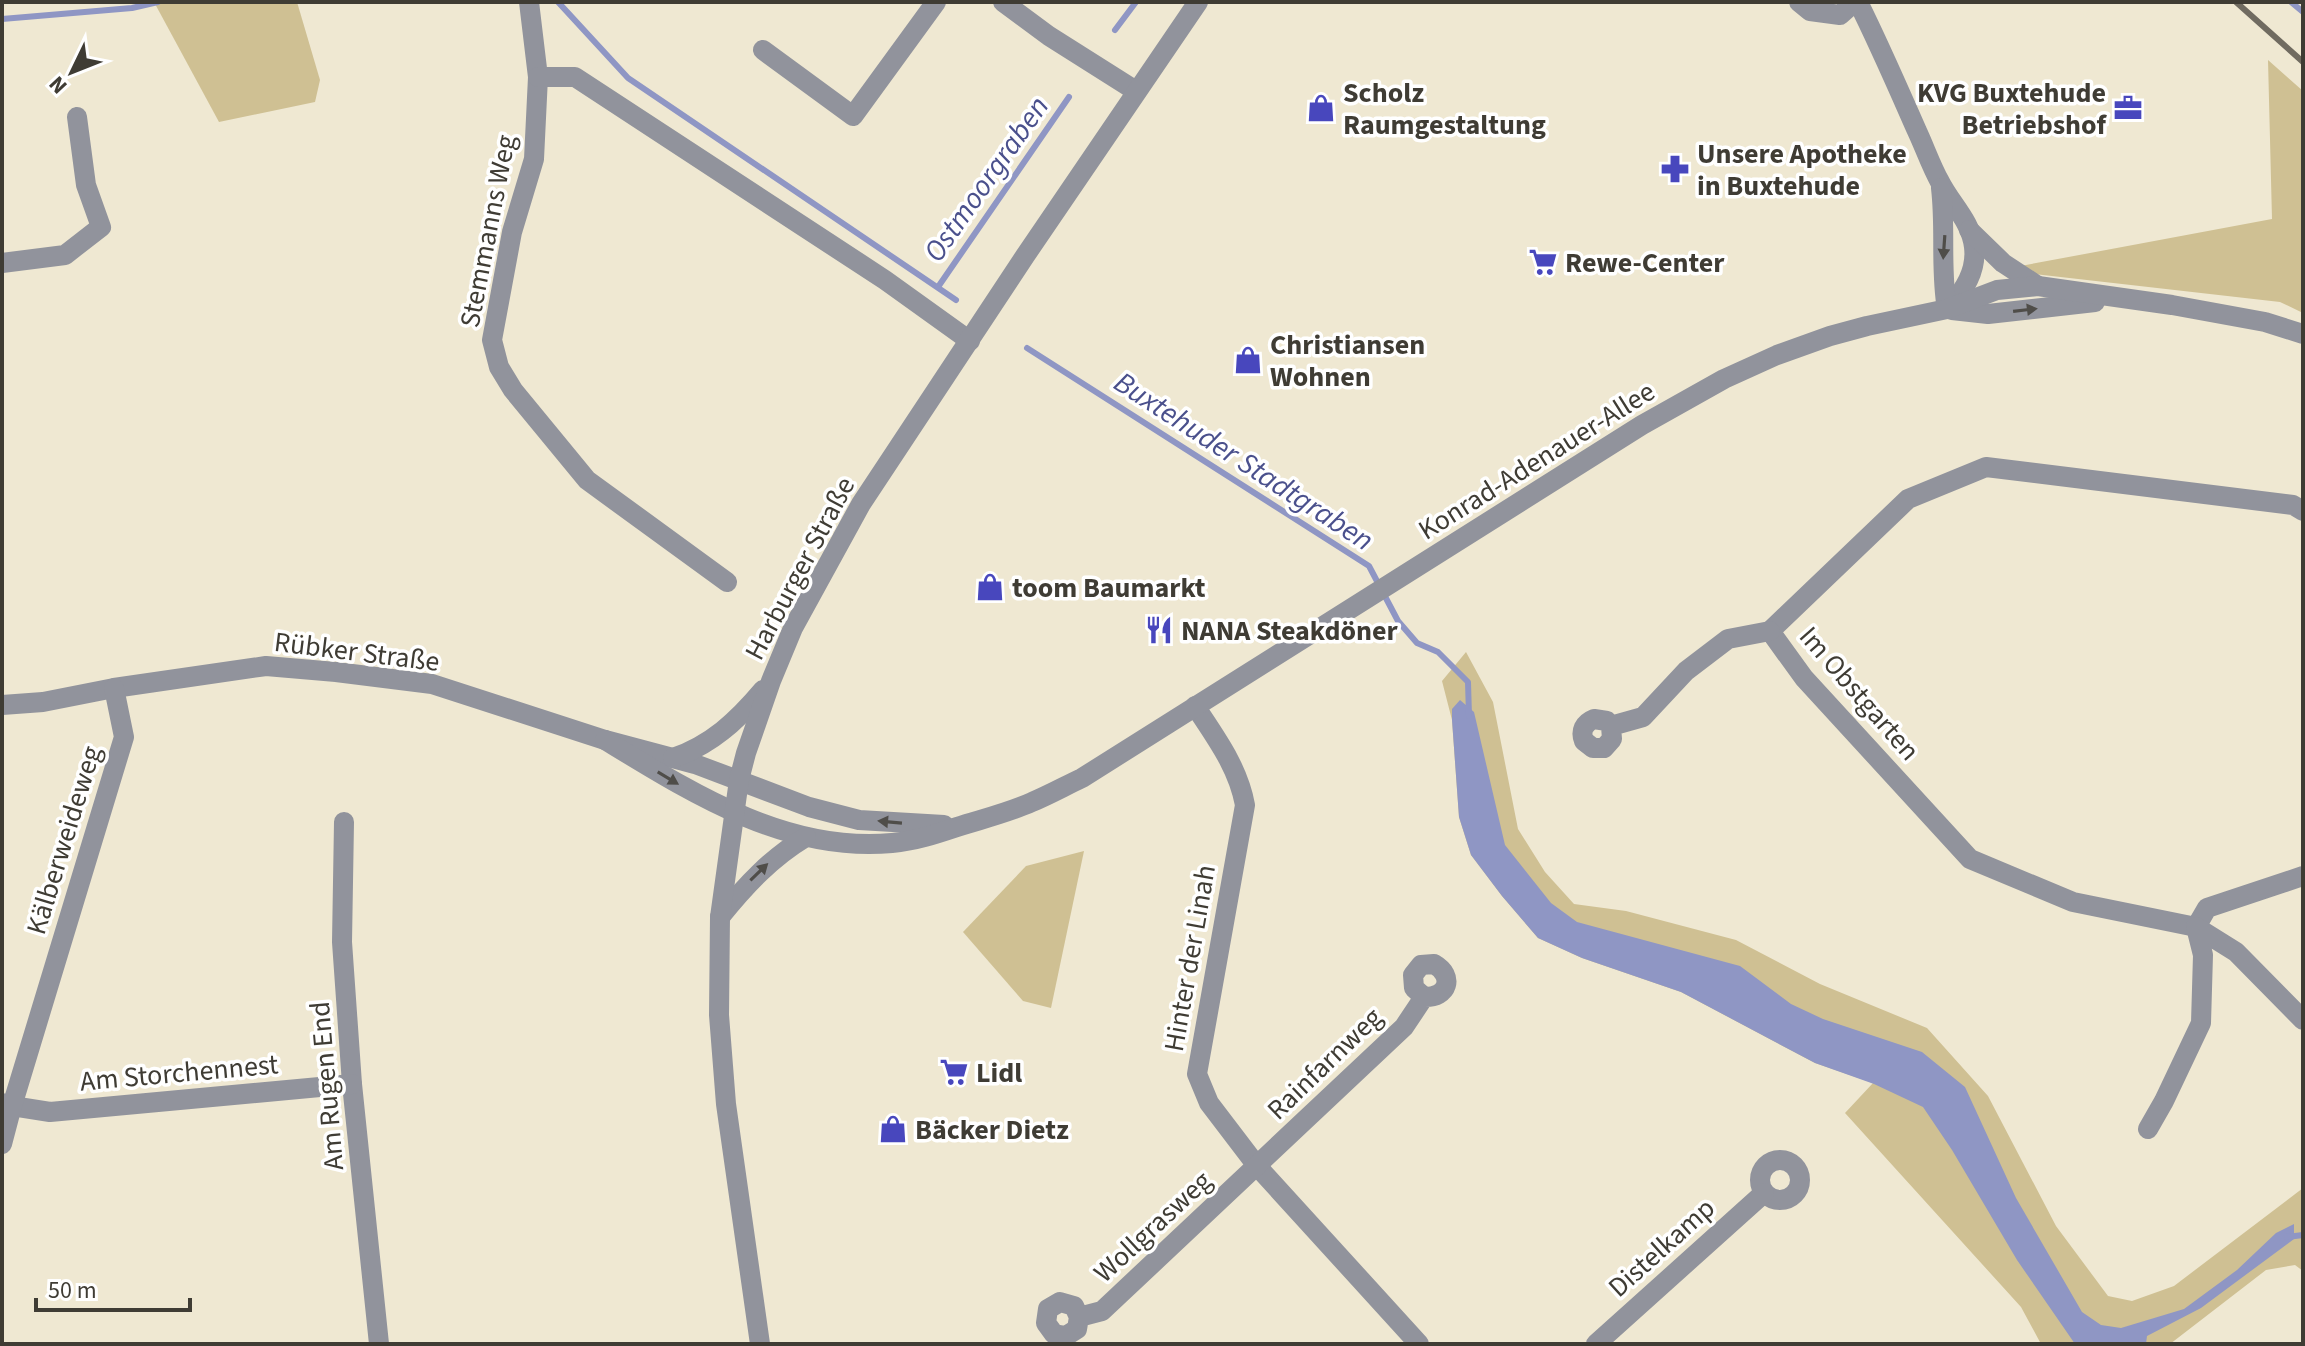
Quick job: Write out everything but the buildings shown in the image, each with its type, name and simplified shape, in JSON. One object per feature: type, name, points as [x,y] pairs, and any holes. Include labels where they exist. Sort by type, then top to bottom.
[{"type":"street","name":"Stemmanns Weg","points":[[529,2],[538,77],[534,159],[512,232],[492,340],[499,367],[513,390],[587,480],[727,582]]},
{"type":"street","points":[[763,50],[853,116],[936,2]]},
{"type":"street","points":[[1003,2],[1049,36],[1136,91]]},
{"type":"street","name":"Harburger Straße","points":[[760,1344],[726,1104],[719,1015],[720,917],[739,780],[771,681],[793,628],[861,504],[1198,2]]},
{"type":"street","name":"Konrad-Adenauer-Allee","points":[[1799,2],[1810,11],[1850,6],[1874,34],[1941,184],[1962,215],[1974,245],[1974,260],[1971,275],[1959,297],[1947,309]]},
{"type":"street","points":[[538,77],[575,77],[885,280],[970,341]]},
{"type":"street","points":[[2,263],[65,255],[101,227],[86,185],[77,117]]},
{"type":"street","name":"Konrad-Adenauer-Allee","points":[[1941,184],[1945,220],[1943,276],[1947,309]]},
{"type":"street","name":"Konrad-Adenauer-Allee","points":[[1969,230],[2003,263],[2038,286]]},
{"type":"street","name":"Konrad-Adenauer-Allee","points":[[734,811],[806,837],[831,842],[893,843],[922,838],[1032,803],[1082,778],[1653,419],[1724,379],[1830,336],[1947,309],[1997,290],[2038,286],[2219,312],[2303,334]]},
{"type":"street","name":"Konrad-Adenauer-Allee","points":[[1947,309],[1988,314],[2123,299]]},
{"type":"street","name":"Im Obstgarten","points":[[2196,927],[2073,902],[1970,859],[1804,678],[1770,631],[1908,499],[1986,467],[2293,505],[2303,511]]},
{"type":"street","points":[[1611,726],[1643,717],[1686,671],[1728,639],[1770,631]]},
{"type":"street","name":"Rübker Straße","points":[[2,705],[43,702],[114,688],[266,666],[336,672],[432,684],[739,780]]},
{"type":"street","points":[[673,758],[692,751],[726,729],[741,717],[771,681]]},
{"type":"street","name":"Kälberweideweg","points":[[2,1144],[7,1105],[124,737],[114,688]]},
{"type":"street","name":"Hinter der Linah","points":[[1195,706],[1241,782],[1245,805],[1197,1074],[1209,1103],[1257,1166],[1419,1344]]},
{"type":"street","name":"Rübker Straße","points":[[605,740],[688,791],[734,811]]},
{"type":"street","name":"Konrad-Adenauer-Allee","points":[[739,780],[809,807],[859,820],[924,825],[968,824]]},
{"type":"street","name":"Am Rugen End","points":[[344,822],[342,942],[352,1084],[379,1344]]},
{"type":"street","points":[[720,917],[764,867],[806,837]]},
{"type":"street","points":[[2148,1129],[2201,1023],[2203,955],[2196,927],[2207,908],[2303,876]]},
{"type":"street","points":[[2196,927],[2236,952],[2303,1020]]},
{"type":"street","name":"Rainfarnweg","points":[[1257,1166],[1404,1027],[1424,997]]},
{"type":"street","name":"Am Storchennest","points":[[7,1105],[50,1112],[352,1084]]},
{"type":"street","name":"Wollgrasweg","points":[[1079,1317],[1102,1311],[1257,1166]]},
{"type":"street","name":"Distelkamp","points":[[1596,1344],[1764,1193]]},
{"type":"shaded area","points":[[154,2],[297,2],[320,80],[315,102],[219,122]]},
{"type":"shaded area","points":[[2268,60],[2303,91],[2303,313],[2280,302],[1999,270],[2272,219]]},
{"type":"shaded area","points":[[1466,652],[1493,702],[1518,829],[1545,872],[1574,904],[1626,911],[1736,940],[1820,984],[1927,1028],[1988,1096],[2056,1226],[2108,1296],[2132,1301],[2174,1286],[2303,1188],[2303,1271],[2295,1265],[2266,1270],[2170,1344],[2041,1344],[2021,1307],[1845,1113],[1873,1083],[1815,1063],[1681,992],[1582,958],[1538,938],[1502,896],[1471,855],[1459,817],[1452,720],[1442,681]]},
{"type":"shaded area","points":[[1084,851],[1051,1008],[1023,1001],[963,932],[1026,866]]},
{"type":"water","points":[[1460,700],[1474,712],[1505,845],[1551,903],[1577,922],[1740,966],[1791,1004],[1823,1019],[1922,1052],[1965,1087],[2016,1198],[2082,1312],[2101,1325],[2121,1328],[2184,1309],[2237,1270],[2276,1233],[2294,1224],[2294,1239],[2201,1308],[2147,1336],[2146,1344],[2075,1344],[2017,1260],[1923,1107],[1874,1084],[1815,1063],[1681,992],[1582,958],[1538,938],[1471,855],[1459,817],[1452,720],[1452,709]]},
{"type":"waterway","name":"Buxtehuder Stadtgraben","points":[[2,19],[132,8],[158,2]]},
{"type":"waterway","name":"Buxtehuder Stadtgraben","points":[[558,2],[628,78],[956,300]]},
{"type":"waterway","name":"Ostmoorgraben","points":[[1115,30],[1136,2]]},
{"type":"waterway","points":[[2291,2],[2303,12]]},
{"type":"waterway","name":"Ostmoorgraben","points":[[938,287],[1069,97]]},
{"type":"waterway","name":"Buxtehuder Stadtgraben","points":[[1027,348],[1369,566],[1398,621],[1417,643],[1438,652],[1468,682],[1469,716]]},
{"type":"waterway","name":"Buxtehuder Stadtgraben","points":[[2287,1237],[2303,1235]]},
{"type":"railway","points":[[2236,2],[2303,62]]},
{"type":"place","name":"Scholz Raumgestaltung","points":[[1321,108]]},
{"type":"place","name":"KVG Buxtehude Betriebshof","points":[[2128,108]]},
{"type":"place","name":"Unsere Apotheke in Buxtehude","points":[[1675,169]]},
{"type":"place","name":"Rewe-Center","points":[[1543,262]]},
{"type":"place","name":"Christiansen Wohnen","points":[[1248,360]]},
{"type":"place","name":"toom Baumarkt","points":[[990,587]]},
{"type":"place","name":"NANA Steakdöner","points":[[1159,630]]},
{"type":"place","name":"Lidl","points":[[954,1072]]},
{"type":"place","name":"Bäcker Dietz","points":[[893,1129]]}]
